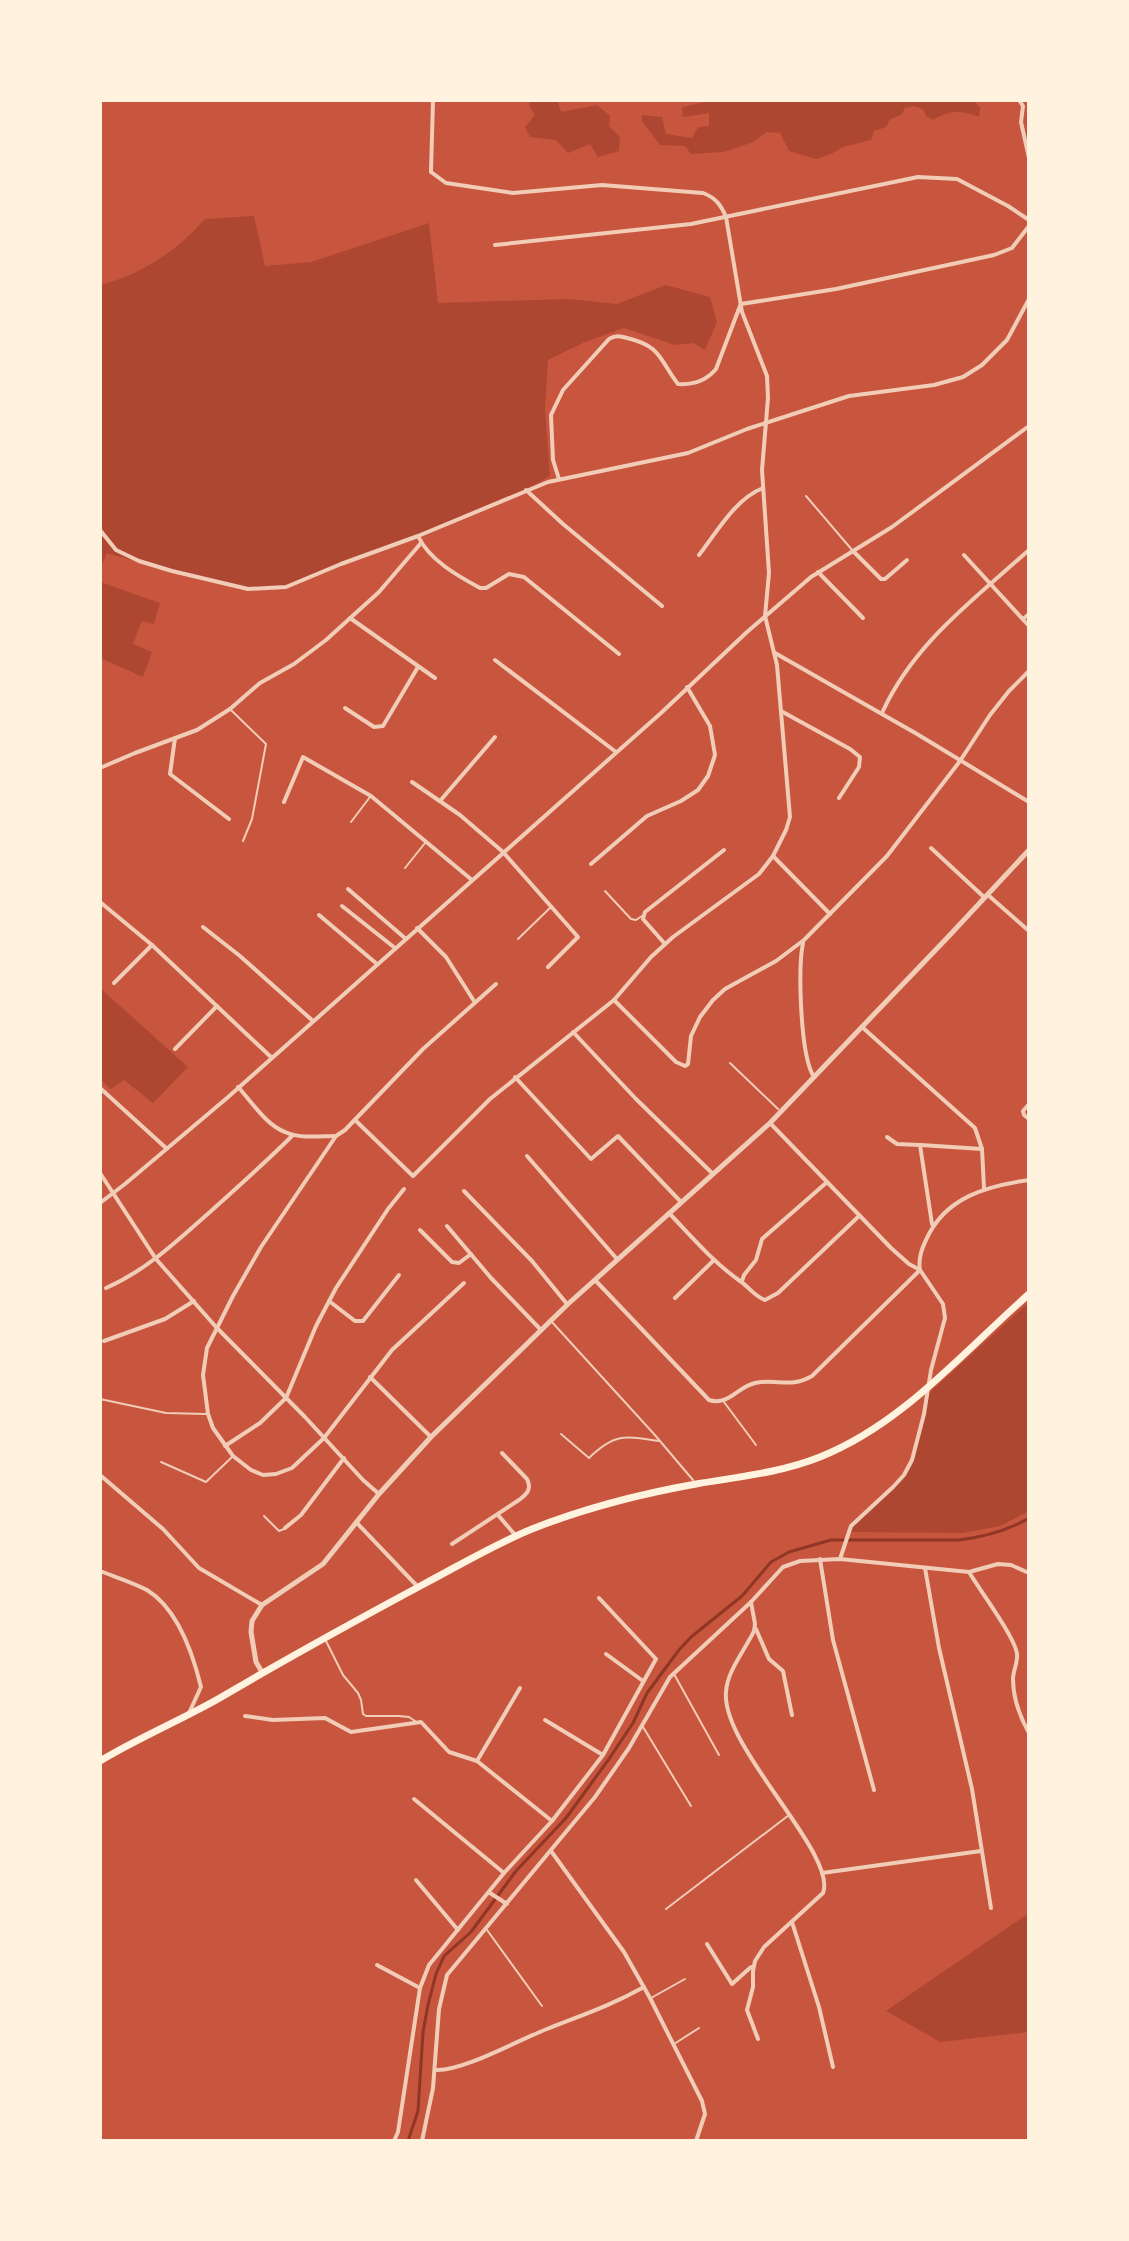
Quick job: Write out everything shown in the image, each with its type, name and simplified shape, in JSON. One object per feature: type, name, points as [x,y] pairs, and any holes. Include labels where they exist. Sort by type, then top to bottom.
[{"type":"main road","points":[[100,1761],[516,1536],[614,1501],[774,1471],[821,1457],[867,1433],[930,1385],[1029,1294]]},
{"type":"street","points":[[355,1120],[413,1176],[467,1120],[515,1077],[614,1000],[665,944],[759,874],[773,856],[790,817],[775,653],[765,616],[769,573],[763,488],[767,376],[744,318],[726,217],[717,201],[703,193],[602,185],[513,193],[446,183],[431,172],[433,100]]},
{"type":"street","points":[[1019,100],[1026,106],[1022,129],[1029,158]]},
{"type":"street","points":[[495,245],[676,226],[905,179],[940,177],[965,182],[1008,206],[1029,223],[1012,248],[1001,253],[836,289],[741,304]]},
{"type":"street","points":[[100,530],[116,550],[139,561],[215,582],[258,590],[286,587],[559,479],[688,453],[849,396],[934,385],[968,375],[1007,340],[1029,299]]},
{"type":"street","points":[[559,479],[553,465],[551,415],[563,390],[612,337],[631,339],[654,348],[678,384],[692,384],[713,373],[719,364],[741,304]]},
{"type":"street","points":[[100,1203],[272,1058],[765,616],[818,572],[903,520],[1029,426]]},
{"type":"street","points":[[699,555],[739,503],[763,488]]},
{"type":"street","points":[[526,490],[662,606]]},
{"type":"street","points":[[418,536],[421,543],[444,565],[482,589],[509,574],[524,577],[619,654]]},
{"type":"street","points":[[100,768],[197,730],[230,709],[260,683],[316,648],[393,578],[421,543]]},
{"type":"street","points":[[882,714],[895,687],[920,653],[960,610],[1029,550]]},
{"type":"street","points":[[853,551],[881,579],[907,560]]},
{"type":"street","points":[[964,555],[1029,626]]},
{"type":"street","points":[[818,572],[863,618]]},
{"type":"street","points":[[1023,619],[1029,614]]},
{"type":"street","points":[[350,618],[435,678]]},
{"type":"street","points":[[775,653],[1029,802]]},
{"type":"street","points":[[495,660],[616,752]]},
{"type":"street","points":[[345,708],[374,727],[383,726],[418,667]]},
{"type":"street","points":[[614,1000],[676,1062],[685,1066],[689,1060],[691,1036],[713,1000],[725,989],[776,961],[804,940],[887,856],[960,761],[990,715],[1029,671]]},
{"type":"street","points":[[591,864],[647,816],[698,790],[708,776],[715,755],[710,726],[687,687]]},
{"type":"street","points":[[781,711],[860,757],[859,767],[839,798]]},
{"type":"street","points":[[440,801],[495,737]]},
{"type":"street","points":[[175,738],[170,774],[229,819]]},
{"type":"street","points":[[284,802],[303,757],[371,796],[472,880]]},
{"type":"street","points":[[412,782],[503,852],[578,937],[548,967]]},
{"type":"street","points":[[931,848],[1029,931]]},
{"type":"street","points":[[665,944],[645,923],[643,916],[676,886],[724,850]]},
{"type":"street","points":[[262,1672],[256,1662],[251,1632],[254,1617],[262,1605],[317,1569],[431,1437],[550,1320],[770,1123],[1029,850]]},
{"type":"street","points":[[773,856],[830,914]]},
{"type":"street","points":[[348,889],[406,939]]},
{"type":"street","points":[[100,902],[152,945],[272,1058]]},
{"type":"street","points":[[342,906],[395,948]]},
{"type":"street","points":[[319,915],[377,964]]},
{"type":"street","points":[[203,927],[313,1021]]},
{"type":"street","points":[[417,928],[446,957],[474,1001]]},
{"type":"street","points":[[804,940],[801,974],[805,1048],[814,1077]]},
{"type":"street","points":[[114,983],[152,945]]},
{"type":"street","points":[[464,1283],[402,1339],[324,1438],[287,1471],[257,1473],[233,1456],[213,1428],[208,1414],[203,1366],[208,1344],[268,1236],[336,1136],[423,1049],[496,984]]},
{"type":"street","points":[[175,1049],[217,1006]]},
{"type":"street","points":[[862,1026],[968,1120],[977,1132],[982,1149],[984,1188]]},
{"type":"street","points":[[573,1032],[713,1174]]},
{"type":"street","points":[[515,1077],[591,1159],[618,1136],[681,1202]]},
{"type":"street","points":[[238,1087],[273,1125],[284,1132],[336,1136]]},
{"type":"street","points":[[100,1088],[166,1148]]},
{"type":"street","points":[[1029,1104],[1023,1111],[1029,1119]]},
{"type":"street","points":[[770,1123],[859,1216],[902,1258],[920,1270],[940,1299],[945,1314],[915,1450],[907,1469],[893,1487],[851,1526],[840,1559]]},
{"type":"street","points":[[106,1288],[156,1259],[293,1135]]},
{"type":"street","points":[[887,1137],[897,1144],[982,1149]]},
{"type":"street","points":[[920,1145],[933,1227]]},
{"type":"street","points":[[527,1156],[617,1259]]},
{"type":"street","points":[[100,1173],[156,1259],[216,1327],[379,1494]]},
{"type":"street","points":[[595,1280],[709,1400],[723,1401],[756,1383],[788,1384],[812,1376],[920,1270],[920,1255],[933,1227],[956,1203],[984,1188],[1029,1180]]},
{"type":"street","points":[[742,1282],[756,1260],[762,1239],[826,1183]]},
{"type":"street","points":[[225,1446],[260,1423],[286,1398],[329,1301],[370,1234],[404,1189]]},
{"type":"street","points":[[464,1191],[532,1261],[568,1304]]},
{"type":"street","points":[[669,1212],[714,1260],[758,1298],[769,1300],[859,1216]]},
{"type":"street","points":[[447,1226],[541,1330]]},
{"type":"street","points":[[420,1230],[452,1262],[459,1263],[471,1254]]},
{"type":"street","points":[[675,1298],[714,1260]]},
{"type":"street","points":[[329,1301],[355,1321],[363,1321],[399,1275]]},
{"type":"street","points":[[104,1341],[165,1319],[194,1301]]},
{"type":"street","points":[[370,1377],[431,1437]]},
{"type":"street","points":[[452,1544],[526,1494],[529,1488],[527,1479],[502,1453]]},
{"type":"street","points":[[285,1528],[301,1515],[344,1458]]},
{"type":"street","points":[[100,1475],[163,1529],[199,1568],[262,1605]]},
{"type":"street","points":[[498,1515],[516,1536]]},
{"type":"street","points":[[356,1522],[418,1587]]},
{"type":"street","points":[[820,1559],[833,1640],[874,1790]]},
{"type":"street","points":[[422,2141],[436,2070],[445,1980],[451,1970],[486,1930],[504,1902],[595,1797],[674,1672],[751,1602],[777,1571],[800,1561],[840,1559],[969,1572],[1004,1564],[1029,1573]]},
{"type":"street","points":[[925,1568],[937,1638],[972,1789],[991,1908]]},
{"type":"street","points":[[100,1571],[152,1593],[176,1623],[201,1687],[189,1714]]},
{"type":"street","points":[[969,1572],[1015,1649],[1014,1695],[1029,1733]]},
{"type":"street","points":[[394,2141],[411,2056],[420,1988],[429,1965],[491,1894],[504,1873],[552,1821],[603,1755],[656,1659],[599,1598]]},
{"type":"street","points":[[751,1602],[755,1627],[769,1659],[783,1671],[792,1715]]},
{"type":"street","points":[[707,1944],[732,1984],[753,1966],[764,1947],[823,1893],[825,1882],[802,1834],[749,1754],[726,1706],[728,1681],[755,1627]]},
{"type":"street","points":[[606,1654],[643,1681]]},
{"type":"street","points":[[477,1761],[520,1688]]},
{"type":"street","points":[[245,1716],[273,1720],[325,1718],[346,1731],[356,1732],[421,1722],[449,1752],[477,1761],[552,1821]]},
{"type":"street","points":[[545,1720],[603,1755]]},
{"type":"street","points":[[414,1799],[504,1873]]},
{"type":"street","points":[[551,1851],[616,1940],[650,1998],[705,2109],[696,2141]]},
{"type":"street","points":[[822,1873],[981,1851]]},
{"type":"street","points":[[416,1880],[458,1930]]},
{"type":"street","points":[[491,1894],[504,1902]]},
{"type":"street","points":[[792,1922],[819,2007],[833,2067]]},
{"type":"street","points":[[377,1965],[420,1988]]},
{"type":"street","points":[[753,1966],[753,1987],[747,2010],[758,2039]]},
{"type":"street","points":[[436,2070],[458,2067],[548,2028],[600,2010],[644,1987]]},
{"type":"lane","points":[[806,496],[853,551]]},
{"type":"lane","points":[[230,709],[266,744],[252,819],[243,841]]},
{"type":"lane","points":[[351,822],[371,796]]},
{"type":"lane","points":[[405,868],[426,842]]},
{"type":"lane","points":[[605,891],[631,919],[643,916]]},
{"type":"lane","points":[[518,939],[552,907]]},
{"type":"lane","points":[[730,1063],[780,1111]]},
{"type":"lane","points":[[550,1320],[697,1484]]},
{"type":"lane","points":[[100,1399],[166,1413],[208,1414]]},
{"type":"lane","points":[[723,1401],[756,1445]]},
{"type":"lane","points":[[561,1434],[589,1458],[604,1443],[627,1436],[660,1441]]},
{"type":"lane","points":[[161,1462],[206,1482],[233,1456]]},
{"type":"lane","points":[[264,1516],[279,1531],[285,1528]]},
{"type":"lane","points":[[325,1637],[343,1675],[358,1693],[363,1714],[409,1717],[416,1722]]},
{"type":"lane","points":[[674,1672],[719,1755]]},
{"type":"lane","points":[[642,1726],[691,1806]]},
{"type":"lane","points":[[666,1909],[789,1815]]},
{"type":"lane","points":[[486,1930],[542,2006]]},
{"type":"lane","points":[[650,1998],[685,1979]]},
{"type":"lane","points":[[673,2044],[699,2028]]},
{"type":"shaded area","points":[[530,100],[557,100],[561,112],[597,105],[610,116],[609,126],[620,137],[619,151],[598,157],[590,144],[568,153],[556,140],[530,137],[525,127],[535,115],[529,106]]},
{"type":"shaded area","points":[[715,100],[972,100],[980,107],[979,117],[956,112],[933,120],[926,116],[923,109],[913,106],[905,108],[901,115],[890,119],[886,127],[874,131],[871,140],[843,147],[816,159],[789,151],[780,133],[767,132],[753,142],[724,152],[691,154],[685,146],[660,145],[642,121],[642,115],[662,117],[666,134],[692,138],[698,127],[709,126],[709,113],[683,117],[682,107]]},
{"type":"shaded area","points":[[254,216],[265,266],[311,262],[429,223],[438,303],[568,299],[617,304],[666,285],[710,297],[717,322],[705,350],[693,343],[675,345],[624,328],[548,360],[545,408],[550,476],[526,490],[418,536],[286,587],[219,584],[107,553],[100,568],[100,285],[130,275],[158,260],[205,219]]},
{"type":"shaded area","points":[[100,582],[160,603],[154,624],[142,621],[133,644],[152,652],[143,677],[100,658]]},
{"type":"shaded area","points":[[100,988],[188,1067],[153,1103],[124,1080],[111,1089],[100,1079]]},
{"type":"shaded area","points":[[1029,1302],[1029,1511],[1000,1526],[963,1533],[848,1532],[904,1475],[912,1460],[929,1393]]},
{"type":"shaded area","points":[[1029,1913],[1029,2032],[940,2042],[886,2011]]},
{"type":"waterway","points":[[408,2141],[418,2111],[423,2032],[428,2005],[444,1956],[471,1932],[516,1871],[566,1818],[633,1723],[647,1693],[691,1637],[742,1596],[771,1562],[789,1552],[831,1540],[968,1539],[1004,1530],[1029,1518]]}]
